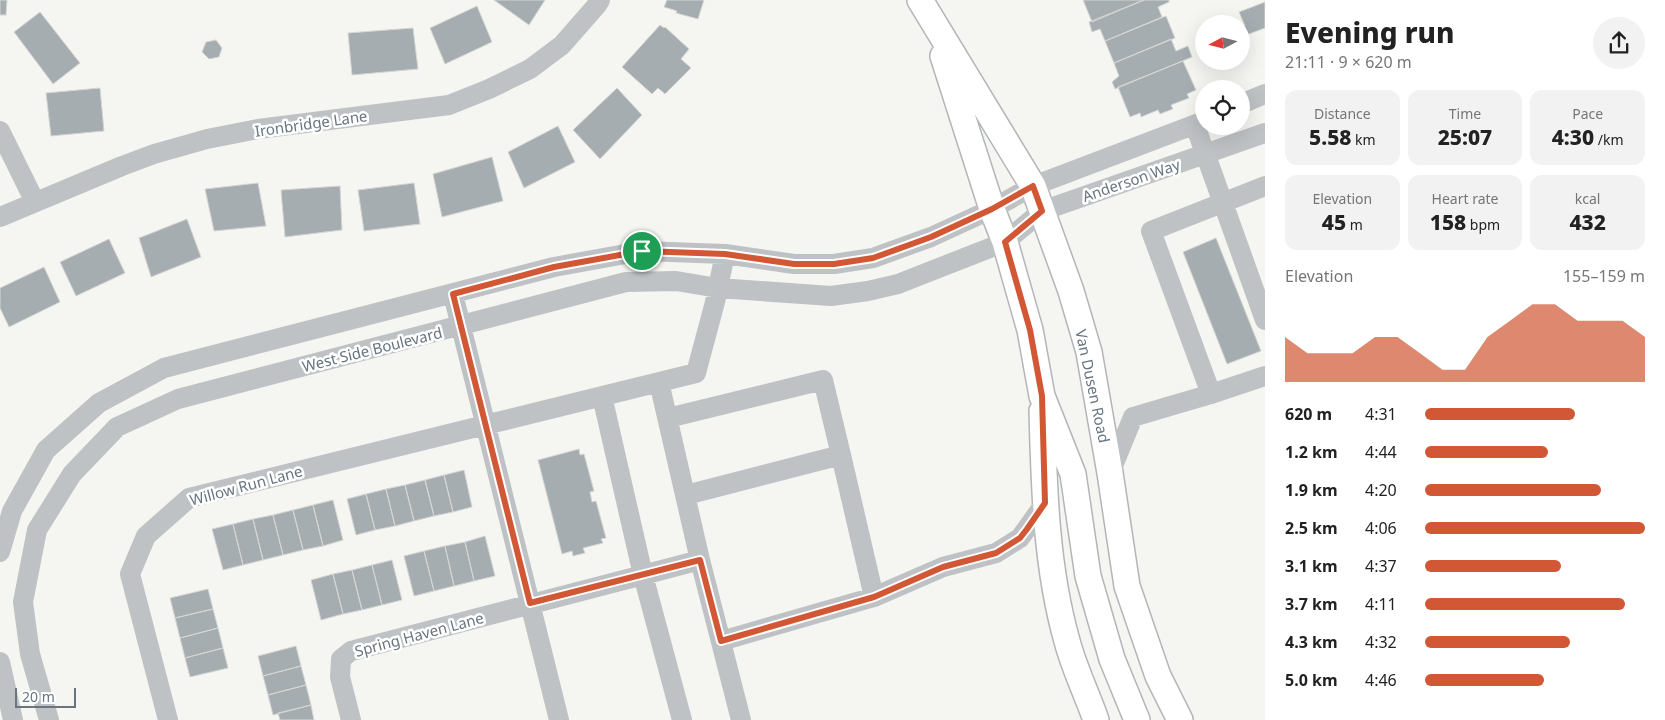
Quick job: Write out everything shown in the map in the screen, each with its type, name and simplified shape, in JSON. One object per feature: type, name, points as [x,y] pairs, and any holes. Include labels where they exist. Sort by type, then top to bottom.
[{"type":"main road","name":"Van Dusen Road","points":[[925,8],[1033,186],[1071,291],[1089,352],[1128,586],[1158,676],[1180,720]]},
{"type":"main road","name":"Van Dusen Road","points":[[925,8],[992,209],[1005,242],[1030,330],[1042,396],[1073,474],[1088,576],[1112,659],[1137,720]]},
{"type":"main road","points":[[1042,396],[1045,503],[1055,591],[1067,643],[1096,720]]},
{"type":"main road","points":[[1158,676],[1183,714],[1195,720]]},
{"type":"street","name":"Ironbridge Lane","points":[[0,217],[122,166],[154,154],[207,139],[258,129],[449,105],[489,90],[530,69],[562,45],[600,0]]},
{"type":"street","points":[[1250,100],[1265,94]]},
{"type":"street","name":"Anderson Way","points":[[1033,186],[1195,125]]},
{"type":"street","points":[[0,131],[35,202]]},
{"type":"street","name":"Anderson Way","points":[[1005,242],[1042,211],[1265,134]]},
{"type":"street","points":[[1201,135],[1205,154],[1265,320]]},
{"type":"street","points":[[0,552],[5,521],[46,450],[99,403],[164,368],[554,267],[642,251],[725,254],[794,264],[834,264],[873,258],[931,237],[992,209],[1033,186]]},
{"type":"street","points":[[1211,394],[1151,231],[1265,186]]},
{"type":"street","name":"West Side Boulevard","points":[[49,720],[30,654],[24,602],[37,530],[72,474],[117,428],[178,399],[626,282],[676,281],[718,288],[831,296],[868,292],[898,284],[1005,242]]},
{"type":"street","points":[[718,288],[725,254]]},
{"type":"street","name":"Willow Run Lane","points":[[168,720],[130,574],[146,536],[189,498],[696,373],[718,288]]},
{"type":"street","points":[[453,294],[559,720]]},
{"type":"street","points":[[1110,473],[1133,417],[1265,376]]},
{"type":"street","points":[[668,418],[823,380],[874,597]]},
{"type":"street","points":[[660,382],[700,560],[741,720]]},
{"type":"street","points":[[602,396],[643,575],[682,720]]},
{"type":"street","points":[[686,495],[842,455]]},
{"type":"street","points":[[721,641],[874,597],[943,567],[996,553],[1020,538],[1045,503]]},
{"type":"street","points":[[5,521],[37,530]]},
{"type":"street","name":"Spring Haven Lane","points":[[350,720],[340,677],[341,659],[351,651],[700,560]]},
{"type":"street","points":[[0,662],[8,716]]},
{"type":"building","points":[[0,0],[7,0],[6,15],[0,15]]},
{"type":"building","points":[[494,0],[545,0],[529,25]]},
{"type":"building","points":[[667,0],[704,0],[698,19],[676,13],[677,11],[664,7]]},
{"type":"building","points":[[1083,0],[1144,0],[1092,22]]},
{"type":"building","points":[[1144,0],[1169,0],[1169,2],[1158,7],[1162,17],[1105,41],[1100,29],[1092,32],[1089,22]]},
{"type":"building","points":[[1265,2],[1265,28],[1250,34],[1250,15],[1240,15],[1239,12]]},
{"type":"building","points":[[477,6],[492,42],[445,64],[430,28]]},
{"type":"building","points":[[40,12],[80,63],[53,84],[14,32]]},
{"type":"building","points":[[1166,16],[1175,38],[1114,63],[1105,41]]},
{"type":"building","points":[[660,25],[665,27],[689,49],[681,59],[691,68],[665,94],[658,88],[652,94],[622,67]]},
{"type":"building","points":[[413,28],[418,69],[352,75],[348,33]]},
{"type":"building","points":[[1171,39],[1176,51],[1188,46],[1192,57],[1115,89],[1112,82],[1119,76],[1114,63]]},
{"type":"building","points":[[216,40],[222,48],[219,57],[209,59],[202,52],[206,42]]},
{"type":"building","points":[[1183,61],[1195,90],[1187,94],[1189,98],[1171,105],[1173,109],[1160,114],[1158,110],[1141,117],[1140,113],[1130,117],[1118,87]]},
{"type":"building","points":[[100,88],[104,131],[51,136],[46,93]]},
{"type":"building","points":[[617,88],[642,115],[600,159],[573,130]]},
{"type":"building","points":[[558,126],[575,162],[524,188],[508,152]]},
{"type":"building","points":[[492,157],[503,201],[442,217],[433,174]]},
{"type":"building","points":[[258,183],[266,226],[214,231],[205,189]]},
{"type":"building","points":[[414,183],[420,224],[364,231],[358,190]]},
{"type":"building","points":[[340,186],[342,230],[285,237],[281,190]]},
{"type":"building","points":[[187,219],[201,257],[151,277],[139,238]]},
{"type":"building","points":[[1216,238],[1261,351],[1227,364],[1183,252]]},
{"type":"building","points":[[109,239],[125,273],[76,296],[60,262]]},
{"type":"building","points":[[44,267],[60,302],[9,327],[0,308],[0,288]]},
{"type":"building","points":[[579,449],[580,455],[584,454],[594,491],[590,492],[592,502],[596,501],[606,538],[601,539],[603,543],[583,548],[585,553],[573,556],[572,551],[562,554],[538,460]]},
{"type":"building","points":[[464,470],[472,507],[453,512],[444,475]]},
{"type":"building","points":[[444,475],[453,512],[434,516],[425,480]]},
{"type":"building","points":[[425,480],[434,516],[414,521],[405,485]]},
{"type":"building","points":[[405,485],[414,521],[395,526],[386,489]]},
{"type":"building","points":[[386,489],[395,526],[375,530],[366,494]]},
{"type":"building","points":[[366,494],[375,530],[356,535],[347,499]]},
{"type":"building","points":[[333,500],[343,540],[323,546],[313,505]]},
{"type":"building","points":[[313,505],[323,546],[303,550],[293,510]]},
{"type":"building","points":[[293,510],[303,550],[283,555],[273,515]]},
{"type":"building","points":[[273,515],[283,555],[263,560],[253,519]]},
{"type":"building","points":[[253,519],[263,560],[243,565],[233,524]]},
{"type":"building","points":[[233,524],[243,565],[223,570],[212,529]]},
{"type":"building","points":[[485,536],[495,576],[474,581],[465,542]]},
{"type":"building","points":[[465,542],[474,581],[454,586],[445,546]]},
{"type":"building","points":[[445,546],[454,586],[434,591],[424,551]]},
{"type":"building","points":[[424,551],[434,591],[414,596],[404,556]]},
{"type":"building","points":[[392,560],[402,600],[382,605],[372,565]]},
{"type":"building","points":[[372,565],[382,605],[362,610],[352,570]]},
{"type":"building","points":[[352,570],[362,610],[343,614],[333,574]]},
{"type":"building","points":[[333,574],[343,614],[321,620],[311,580]]},
{"type":"building","points":[[208,589],[213,609],[175,618],[170,598]]},
{"type":"building","points":[[213,609],[218,628],[180,638],[175,618]]},
{"type":"building","points":[[218,628],[223,648],[185,658],[180,638]]},
{"type":"building","points":[[296,646],[301,666],[263,676],[258,656]]},
{"type":"building","points":[[223,648],[228,668],[190,677],[185,658]]},
{"type":"building","points":[[301,666],[306,685],[268,695],[263,676]]},
{"type":"building","points":[[306,685],[311,705],[273,715],[268,695]]},
{"type":"building","points":[[311,705],[314,720],[280,720],[278,713]]},
{"type":"route","points":[[1033,186],[1042,211],[1005,242],[1030,330],[1042,396],[1045,503],[1020,538],[996,553],[943,567],[874,597],[721,641],[700,560],[530,603],[453,294],[554,267],[642,251],[725,254],[794,264],[834,264],[873,258],[931,237],[992,209],[1033,186]]}]
